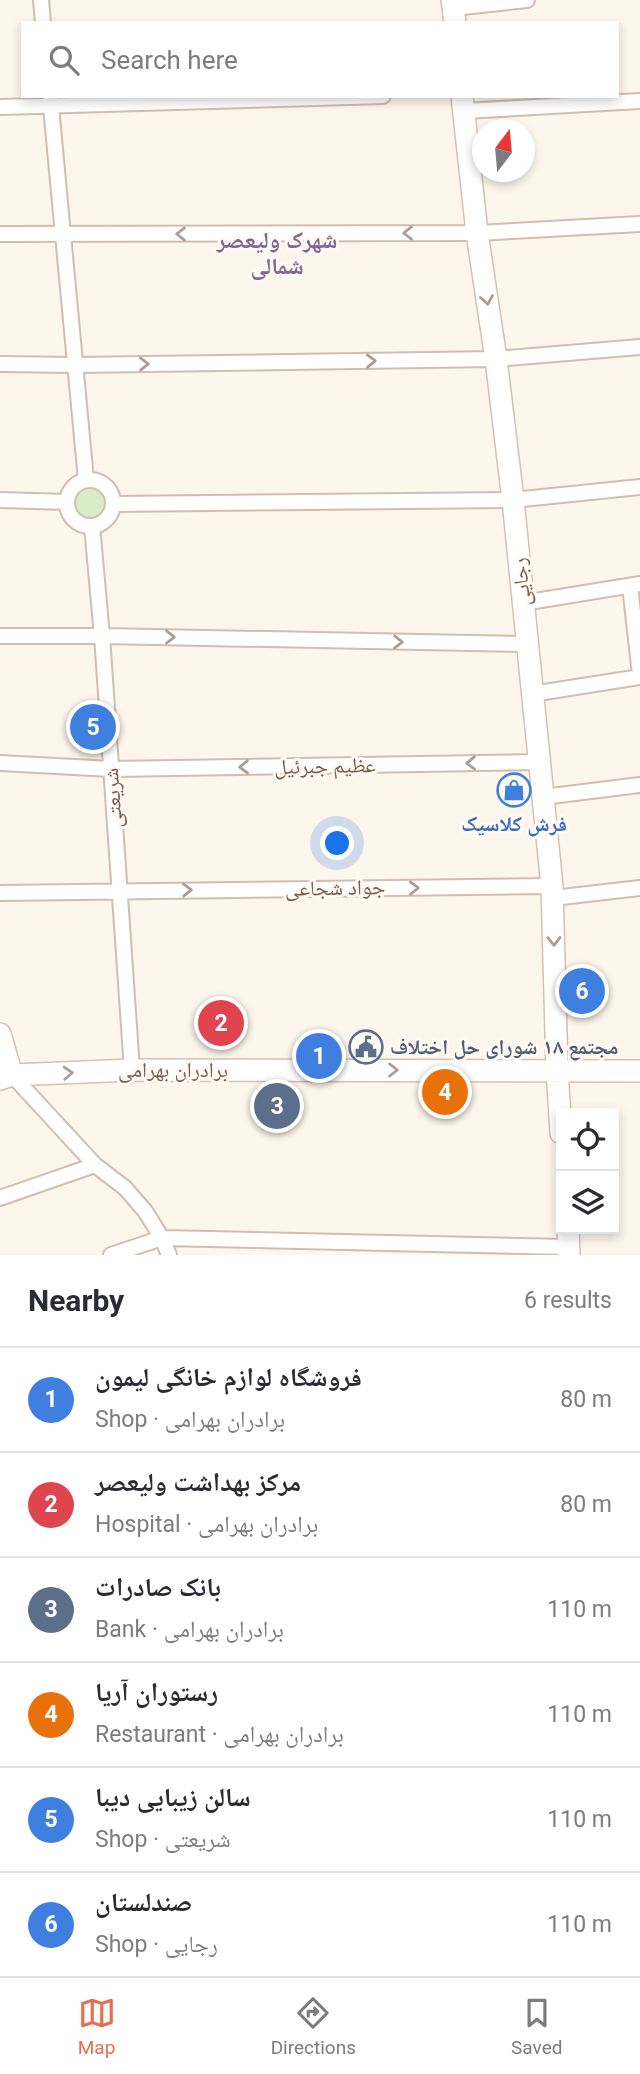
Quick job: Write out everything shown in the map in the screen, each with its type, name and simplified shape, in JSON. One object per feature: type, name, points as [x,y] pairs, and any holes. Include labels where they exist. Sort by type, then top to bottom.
[{"type":"street","points":[[41,0],[43,21]]},
{"type":"street","points":[[453,10],[527,0]]},
{"type":"street","points":[[0,107],[50,101],[250,98]]},
{"type":"street","points":[[50,101],[86,480]]},
{"type":"street","points":[[463,103],[640,101]]},
{"type":"street","name":"رجایی","points":[[463,103],[477,233],[513,499],[543,797],[552,892],[559,1108]]},
{"type":"street","points":[[0,234],[477,233],[640,224]]},
{"type":"street","points":[[0,364],[496,359],[640,347]]},
{"type":"street","points":[[86,480],[95,480],[108,489],[112,496],[112,510],[104,522],[92,526],[77,522],[68,509],[67,502],[73,487],[86,480]]},
{"type":"street","points":[[113,504],[513,499],[640,487]]},
{"type":"street","points":[[0,500],[67,502]]},
{"type":"street","name":"شریعتی","points":[[92,526],[132,1070]]},
{"type":"street","points":[[523,603],[635,585],[640,676],[532,694]]},
{"type":"street","points":[[0,636],[527,644]]},
{"type":"street","name":"عظیم جبرئیل","points":[[0,763],[111,769],[539,762]]},
{"type":"street","points":[[543,797],[640,785]]},
{"type":"street","name":"جواد شجاعی","points":[[0,893],[552,892],[640,888]]},
{"type":"street","points":[[0,1034],[6,1077],[95,1166],[125,1188],[145,1210],[169,1255]]},
{"type":"street","name":"برادران بهرامی","points":[[6,1077],[132,1070],[640,1071]]},
{"type":"street","points":[[0,1198],[95,1166]]},
{"type":"street","points":[[111,1255],[162,1238],[568,1243]]},
{"type":"green space","points":[[91,484],[105,490],[111,504],[105,518],[91,524],[77,518],[71,504],[77,490]]},
{"type":"place","name":"سالن زیبایی دیبا","points":[[93,727]]},
{"type":"place","name":"فرش کلاسیک","points":[[514,790]]},
{"type":"place","name":"صندلستان","points":[[582,991]]},
{"type":"place","name":"مرکز بهداشت ولیعصر","points":[[221,1023]]},
{"type":"place","name":"مجتمع ۱۸ شورای حل اختلاف","points":[[366,1047]]},
{"type":"place","name":"فروشگاه لوازم خانگی لیمون","points":[[319,1056]]},
{"type":"place","name":"رستوران آریا","points":[[445,1092]]},
{"type":"place","name":"بانک صادرات","points":[[277,1106]]},
{"type":"district","name":"شهرک ولیعصر شمالی","points":[[277,253]]}]
